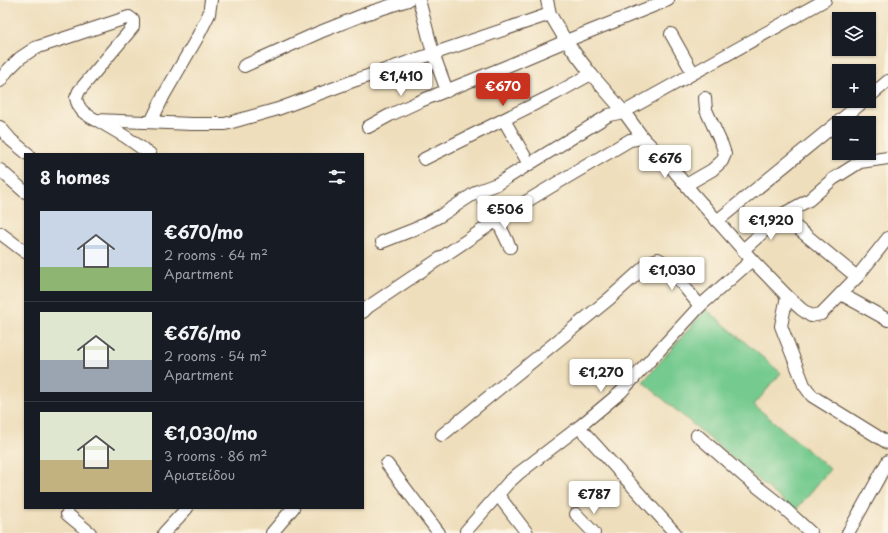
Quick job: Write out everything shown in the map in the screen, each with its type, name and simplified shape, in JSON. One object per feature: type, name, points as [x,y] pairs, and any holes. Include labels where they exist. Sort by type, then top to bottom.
[{"type":"street","points":[[151,122],[164,95],[198,38],[210,14],[211,0]]},
{"type":"street","points":[[244,66],[320,32],[368,13],[408,0]]},
{"type":"street","points":[[419,0],[433,53],[447,91]]},
{"type":"street","points":[[547,0],[550,14],[566,41],[591,74],[624,112],[643,138],[665,160],[752,260],[787,296],[811,316],[821,314],[841,294],[888,238]]},
{"type":"street","points":[[368,128],[390,115],[418,102],[505,68],[566,41],[668,0]]},
{"type":"street","points":[[382,242],[415,229],[440,216],[478,191],[497,184],[609,115],[624,112],[826,0]]},
{"type":"street","points":[[96,120],[226,124],[278,109],[433,53],[550,14]]},
{"type":"street","points":[[0,82],[7,71],[20,58],[35,48],[129,17],[133,20],[133,26],[79,91],[76,98],[78,105],[85,115],[126,137],[149,153]]},
{"type":"street","points":[[670,34],[693,73]]},
{"type":"street","points":[[424,159],[504,120],[591,74]]},
{"type":"street","points":[[876,91],[888,81]]},
{"type":"street","points":[[686,185],[712,170],[722,161],[724,154],[722,145],[706,110],[705,98]]},
{"type":"street","points":[[718,222],[856,108]]},
{"type":"street","points":[[504,120],[529,164]]},
{"type":"street","points":[[0,127],[11,140],[27,153]]},
{"type":"street","points":[[364,311],[497,220],[630,140],[643,138]]},
{"type":"street","points":[[743,250],[783,214],[809,200],[833,179],[860,162],[888,158]]},
{"type":"street","points":[[0,170],[24,191]]},
{"type":"street","points":[[478,191],[497,220],[510,246]]},
{"type":"street","points":[[783,214],[796,227],[857,276]]},
{"type":"street","points":[[0,233],[24,251]]},
{"type":"street","points":[[442,435],[609,299],[650,262],[658,259],[665,263],[700,306]]},
{"type":"street","points":[[466,531],[508,483],[620,392],[700,306],[752,260]]},
{"type":"street","points":[[841,294],[888,320]]},
{"type":"street","points":[[787,296],[781,326],[804,385],[812,396],[888,443]]},
{"type":"street","points":[[579,426],[675,533]]},
{"type":"street","points":[[697,435],[745,477],[783,506],[811,533]]},
{"type":"street","points":[[848,533],[888,462]]},
{"type":"street","points":[[387,464],[439,533]]},
{"type":"street","points":[[498,495],[527,533]]},
{"type":"street","points":[[164,533],[186,509]]},
{"type":"street","points":[[272,533],[292,509]]},
{"type":"street","points":[[68,514],[90,533]]},
{"type":"street","points":[[576,514],[594,533]]},
{"type":"green space","points":[[706,309],[781,373],[754,405],[830,469],[795,511],[643,382]]}]
